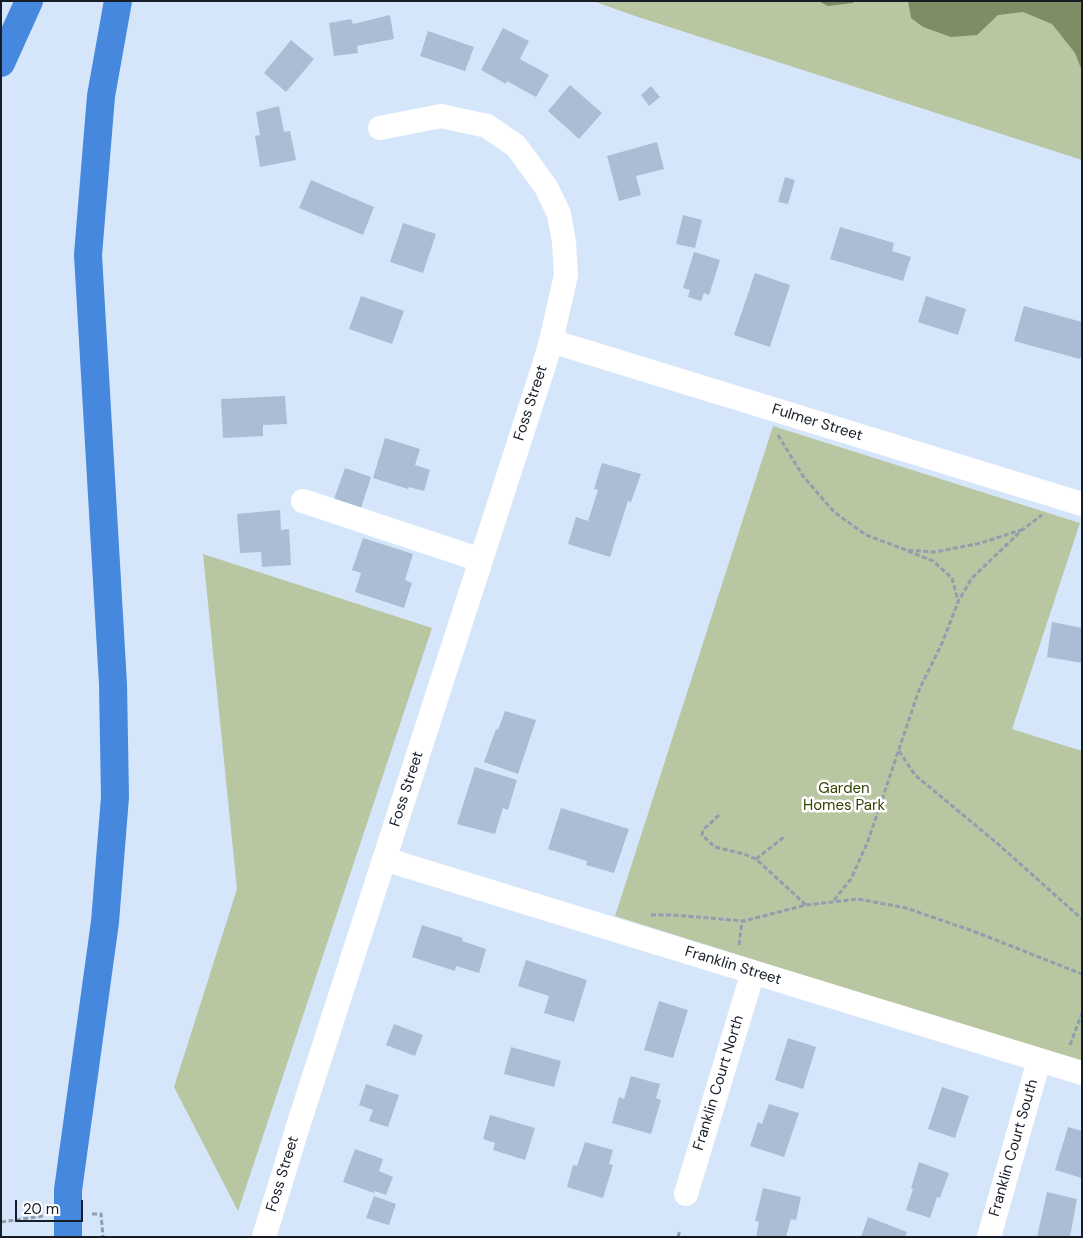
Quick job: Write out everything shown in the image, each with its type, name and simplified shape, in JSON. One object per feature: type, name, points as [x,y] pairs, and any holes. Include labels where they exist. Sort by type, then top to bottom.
[{"type":"highway","points":[[1,63],[29,1]]},
{"type":"highway","points":[[68,1237],[68,1190],[105,922],[116,798],[113,684],[88,255],[101,96],[118,1]]},
{"type":"street","name":"Foss Street","points":[[264,1237],[551,341],[566,275],[564,242],[559,214],[546,187],[516,146],[487,126],[441,116],[380,128]]},
{"type":"street","name":"Fulmer Street","points":[[551,341],[1082,504]]},
{"type":"street","points":[[303,501],[480,560]]},
{"type":"street","name":"Franklin Street","points":[[384,859],[1072,1070]]},
{"type":"street","name":"Franklin Court North","points":[[686,1194],[753,972]]},
{"type":"street","name":"Franklin Court South","points":[[989,1237],[1039,1060]]},
{"type":"path","points":[[776,432],[803,476],[834,512],[866,535],[934,561],[952,578],[958,602]]},
{"type":"path","points":[[834,901],[851,879],[868,841],[919,690],[943,641],[958,602],[972,578],[1022,530],[1042,515]]},
{"type":"path","points":[[906,550],[935,552],[980,544],[1022,530]]},
{"type":"path","points":[[898,750],[914,776],[998,844],[1082,919]]},
{"type":"path","points":[[718,815],[703,830],[702,836],[715,847],[756,859],[806,905]]},
{"type":"path","points":[[756,859],[784,837]]},
{"type":"path","points":[[654,915],[742,921],[806,905],[858,899],[906,908],[973,931],[1082,974]]},
{"type":"path","points":[[738,946],[742,921]]},
{"type":"path","points":[[1072,1070],[1082,1013]]},
{"type":"path","points":[[1,1222],[46,1216]]},
{"type":"path","points":[[678,1237],[680,1230]]},
{"type":"green space","points":[[593,1],[1082,1],[1082,160],[632,15]]},
{"type":"green space","name":"Garden Homes Park","points":[[773,426],[1080,523],[1012,729],[1082,751],[1082,1063],[615,916]]},
{"type":"green space","points":[[203,554],[432,628],[238,1211],[174,1087],[237,889]]},
{"type":"shaded area","points":[[818,1],[854,1],[853,3],[828,6]]},
{"type":"shaded area","points":[[908,1],[1082,1],[1082,71],[1075,53],[1052,24],[1023,12],[998,15],[977,35],[951,37],[923,27],[911,18]]},
{"type":"building","points":[[390,15],[394,39],[357,46],[358,53],[334,56],[329,23],[351,19],[353,24]]},
{"type":"building","points":[[503,28],[529,41],[520,59],[549,75],[536,97],[507,81],[506,84],[481,70]]},
{"type":"building","points":[[428,31],[474,47],[465,71],[420,56]]},
{"type":"building","points":[[291,40],[314,59],[286,92],[264,73]]},
{"type":"building","points":[[570,85],[602,113],[579,139],[548,111]]},
{"type":"building","points":[[651,86],[660,97],[649,106],[641,95]]},
{"type":"building","points":[[279,106],[284,132],[290,131],[296,160],[260,167],[255,136],[260,135],[256,112]]},
{"type":"building","points":[[657,142],[664,169],[636,176],[641,195],[619,201],[607,156]]},
{"type":"building","points":[[785,177],[795,180],[788,204],[778,202]]},
{"type":"building","points":[[311,180],[374,207],[363,235],[299,208]]},
{"type":"building","points":[[683,215],[702,220],[695,248],[676,244]]},
{"type":"building","points":[[403,223],[436,234],[423,273],[390,262]]},
{"type":"building","points":[[840,227],[894,243],[892,251],[911,257],[903,281],[830,259]]},
{"type":"building","points":[[694,252],[720,260],[709,295],[704,293],[701,301],[688,297],[690,290],[683,288]]},
{"type":"building","points":[[755,273],[790,285],[770,347],[734,335]]},
{"type":"building","points":[[361,296],[404,311],[392,344],[349,329]]},
{"type":"building","points":[[926,296],[966,309],[958,335],[918,322]]},
{"type":"building","points":[[1024,306],[1082,322],[1082,353],[1080,359],[1014,341]]},
{"type":"building","points":[[285,396],[287,424],[263,425],[263,436],[223,438],[221,399]]},
{"type":"building","points":[[385,438],[420,449],[415,465],[430,470],[424,491],[409,487],[408,489],[373,478]]},
{"type":"building","points":[[602,463],[641,474],[631,502],[628,501],[610,557],[568,544],[576,517],[588,521],[598,490],[594,489]]},
{"type":"building","points":[[345,468],[371,477],[361,508],[334,499]]},
{"type":"building","points":[[280,510],[281,530],[289,529],[291,565],[262,567],[261,552],[240,553],[237,514]]},
{"type":"building","points":[[363,538],[413,554],[405,580],[412,583],[404,608],[355,592],[361,573],[352,570]]},
{"type":"building","points":[[1052,622],[1082,628],[1082,663],[1047,657]]},
{"type":"building","points":[[505,711],[536,720],[518,774],[484,762]]},
{"type":"building","points":[[475,767],[517,780],[508,810],[503,808],[495,834],[457,824]]},
{"type":"building","points":[[561,808],[629,829],[614,873],[586,865],[587,861],[548,849]]},
{"type":"building","points":[[422,925],[463,938],[462,941],[486,949],[479,973],[456,966],[455,971],[412,957]]},
{"type":"building","points":[[526,960],[587,980],[574,1022],[544,1013],[549,996],[518,986]]},
{"type":"building","points":[[659,1001],[688,1010],[673,1058],[644,1050]]},
{"type":"building","points":[[394,1024],[423,1035],[415,1056],[386,1045]]},
{"type":"building","points":[[788,1038],[816,1047],[803,1089],[775,1080]]},
{"type":"building","points":[[511,1047],[561,1061],[554,1087],[504,1074]]},
{"type":"building","points":[[631,1076],[660,1084],[656,1098],[661,1100],[651,1134],[612,1123],[619,1097],[624,1099]]},
{"type":"building","points":[[366,1084],[399,1095],[388,1127],[369,1121],[373,1110],[359,1105]]},
{"type":"building","points":[[942,1087],[969,1096],[955,1138],[928,1129]]},
{"type":"building","points":[[769,1104],[799,1113],[784,1157],[750,1146],[758,1122],[762,1124]]},
{"type":"building","points":[[490,1115],[535,1128],[525,1160],[493,1150],[495,1143],[483,1139]]},
{"type":"building","points":[[1068,1127],[1082,1131],[1082,1178],[1055,1170]]},
{"type":"building","points":[[585,1142],[613,1150],[609,1164],[613,1165],[603,1198],[567,1187],[573,1165],[577,1166]]},
{"type":"building","points":[[355,1149],[383,1159],[379,1171],[393,1177],[386,1195],[375,1191],[374,1193],[343,1182]]},
{"type":"building","points":[[919,1162],[949,1173],[940,1198],[937,1197],[930,1218],[906,1210]]},
{"type":"building","points":[[763,1188],[801,1197],[796,1220],[791,1219],[786,1237],[756,1237],[759,1222],[755,1221]]},
{"type":"building","points":[[1047,1192],[1077,1199],[1070,1237],[1037,1237]]},
{"type":"building","points":[[374,1196],[396,1204],[389,1225],[366,1218]]},
{"type":"building","points":[[868,1217],[907,1232],[905,1237],[861,1237]]}]
